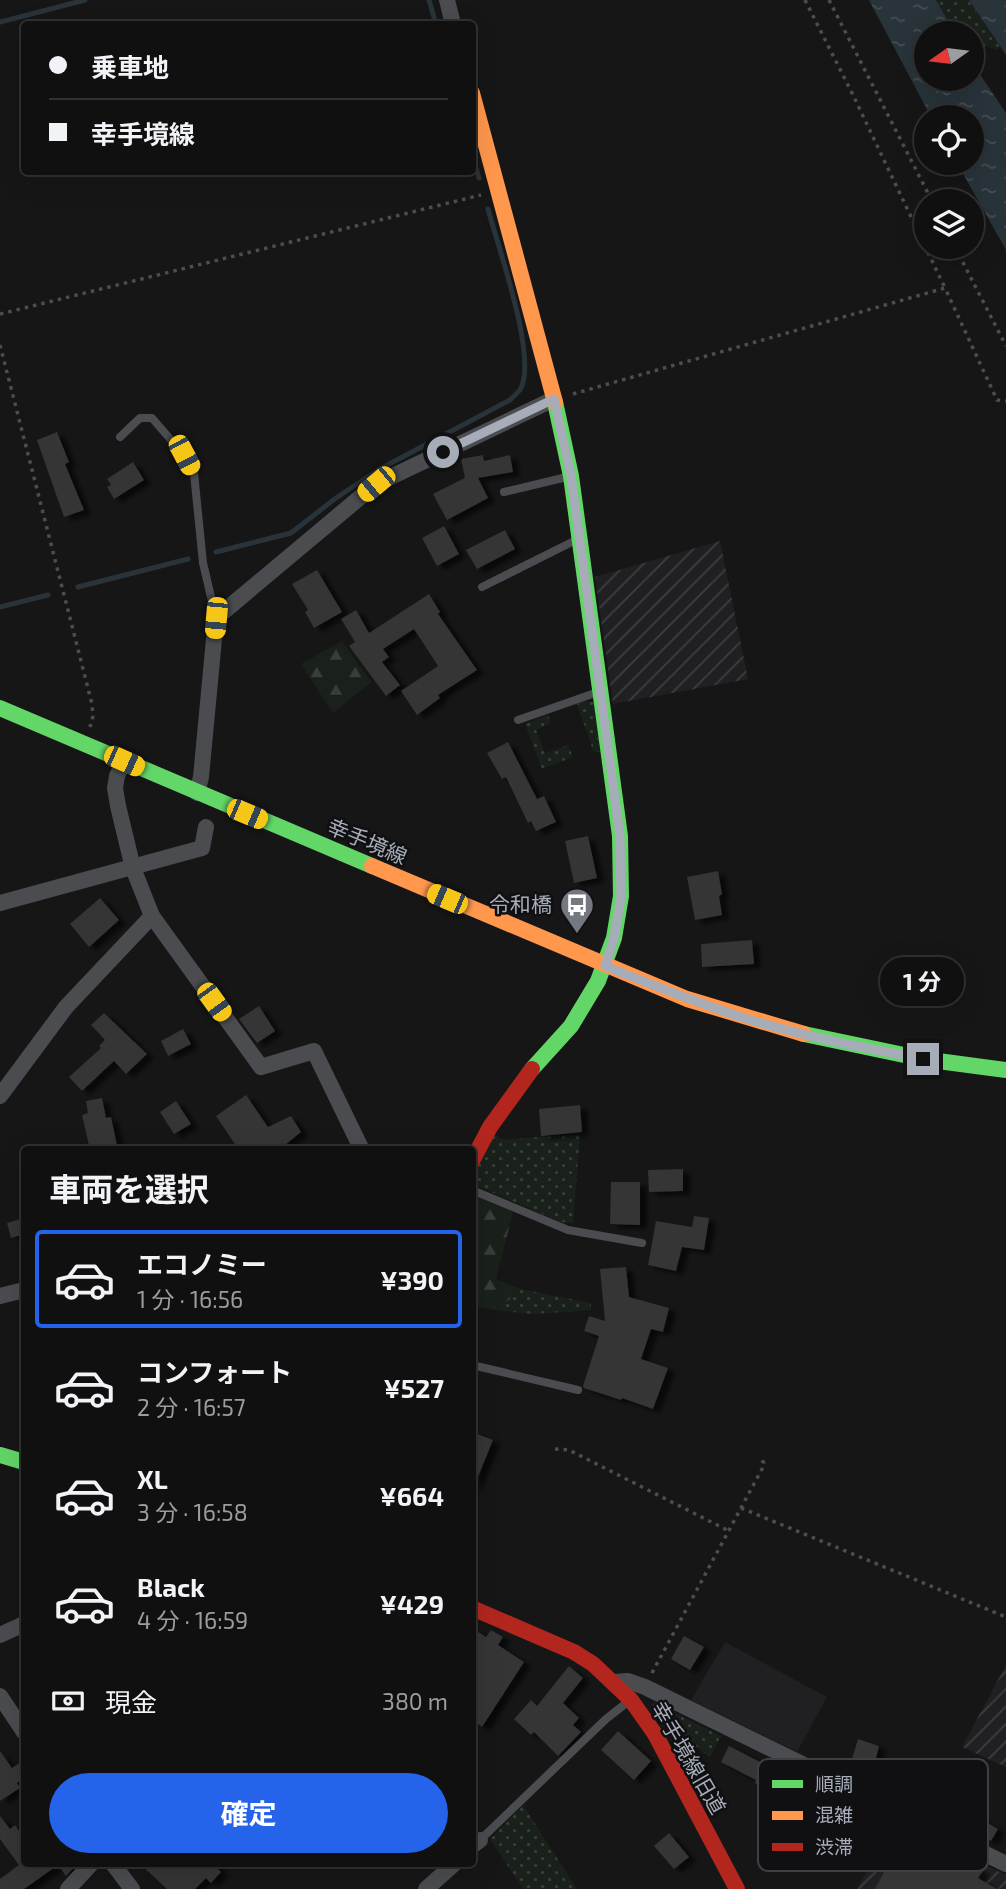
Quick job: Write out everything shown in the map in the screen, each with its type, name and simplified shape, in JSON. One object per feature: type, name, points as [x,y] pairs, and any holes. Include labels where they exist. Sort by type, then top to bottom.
[{"type":"street","points":[[447,0],[452,21]]},
{"type":"street","points":[[476,107],[554,399],[571,476],[620,836],[621,897],[614,938],[593,991],[571,1026],[520,1085],[490,1127],[476,1153]]},
{"type":"street","points":[[197,793],[201,777],[216,618],[376,484],[554,399]]},
{"type":"street","name":"幸手境線","points":[[0,708],[687,999],[812,1037],[923,1059],[1006,1070]]},
{"type":"street","points":[[124,761],[115,788],[133,868],[152,916],[261,1067],[314,1051],[360,1146]]},
{"type":"street","points":[[0,903],[202,848],[206,827]]},
{"type":"street","points":[[1,1091],[66,1007],[152,916]]},
{"type":"street","points":[[0,1296],[21,1291]]},
{"type":"street","points":[[0,1455],[21,1461]]},
{"type":"street","name":"幸手境線旧道","points":[[476,1610],[574,1652],[593,1664],[631,1700],[655,1734],[737,1889]]},
{"type":"street","points":[[0,1635],[21,1625]]},
{"type":"street","points":[[614,1682],[628,1681],[645,1687],[792,1759]]},
{"type":"street","points":[[0,1696],[21,1728]]},
{"type":"street","points":[[988,1855],[1006,1864]]},
{"type":"street","points":[[68,1889],[88,1867]]},
{"type":"street","points":[[115,1867],[132,1889]]},
{"type":"street","points":[[426,1889],[451,1867]]},
{"type":"lane","points":[[120,437],[140,418],[152,418],[184,455],[194,473],[203,563],[216,618]]},
{"type":"lane","points":[[504,492],[571,476]]},
{"type":"lane","points":[[482,587],[579,539]]},
{"type":"lane","points":[[518,720],[600,691]]},
{"type":"lane","points":[[476,1192],[568,1230],[642,1243]]},
{"type":"lane","points":[[476,1366],[578,1390]]},
{"type":"lane","points":[[476,1843],[606,1720],[631,1700]]},
{"type":"path","points":[[805,0],[852,93],[997,400],[1006,401]]},
{"type":"path","points":[[830,0],[926,189]]},
{"type":"path","points":[[0,314],[500,190]]},
{"type":"path","points":[[961,259],[1006,346]]},
{"type":"path","points":[[554,399],[945,288]]},
{"type":"path","points":[[0,345],[92,704],[93,716],[85,744]]},
{"type":"path","points":[[555,1449],[569,1450],[729,1531]]},
{"type":"path","points":[[645,1687],[762,1469],[764,1463],[760,1458]]},
{"type":"path","points":[[741,1508],[1006,1617]]},
{"type":"shaded area","points":[[720,541],[748,679],[613,704],[595,577]]},
{"type":"shaded area","points":[[725,1642],[827,1697],[797,1752],[691,1700]]},
{"type":"shaded area","points":[[1006,1665],[1006,1767],[962,1747]]},
{"type":"shaded area","points":[[988,1866],[1006,1875],[1006,1889],[857,1889],[867,1871],[988,1871]]},
{"type":"green space","points":[[936,0],[969,0],[983,21],[948,21]]},
{"type":"green space","points":[[984,23],[1000,47],[996,50],[984,48]]},
{"type":"green space","points":[[342,641],[371,682],[333,713],[301,664]]},
{"type":"green space","points":[[583,701],[594,702],[600,751],[594,753],[577,704]]},
{"type":"green space","points":[[548,715],[551,723],[536,730],[545,753],[568,745],[573,757],[542,769],[525,724]]},
{"type":"green space","points":[[494,1134],[503,1140],[580,1134],[573,1223],[561,1222],[476,1185],[476,1171]]},
{"type":"green space","points":[[476,1197],[513,1212],[496,1279],[520,1289],[506,1302],[486,1308],[476,1308]]},
{"type":"green space","points":[[520,1289],[591,1303],[591,1310],[533,1314],[485,1309],[514,1297]]},
{"type":"green space","points":[[655,1703],[721,1736],[710,1757],[661,1719],[651,1705]]},
{"type":"green space","points":[[523,1805],[577,1889],[523,1889],[490,1839]]},
{"type":"water","points":[[869,0],[936,0],[948,21],[914,21],[914,85]]},
{"type":"water","points":[[969,0],[1006,0],[1006,55],[984,21]]},
{"type":"water","points":[[984,80],[1006,113],[1006,250],[984,211],[984,189],[972,189],[964,175],[984,175],[984,105],[925,105],[917,91],[984,91]]},
{"type":"building","points":[[57,432],[69,462],[65,464],[84,510],[64,517],[37,440]]},
{"type":"building","points":[[483,455],[484,461],[510,455],[513,472],[478,478],[488,498],[447,520],[433,494],[465,478],[461,459]]},
{"type":"building","points":[[133,462],[144,480],[114,499],[107,487],[111,485],[107,479]]},
{"type":"building","points":[[444,526],[459,554],[437,566],[422,538]]},
{"type":"building","points":[[505,530],[515,549],[477,569],[466,550]]},
{"type":"building","points":[[317,570],[342,612],[314,628],[305,612],[308,610],[292,584]]},
{"type":"building","points":[[429,594],[440,612],[438,614],[477,670],[438,695],[440,698],[417,715],[401,691],[438,666],[414,629],[383,649],[389,657],[382,662],[400,685],[386,696],[349,646],[355,642],[341,619],[356,610],[369,633]]},
{"type":"building","points":[[508,742],[537,799],[544,796],[556,822],[536,831],[531,821],[528,823],[506,777],[502,779],[487,753]]},
{"type":"building","points":[[588,836],[597,878],[574,883],[565,841]]},
{"type":"building","points":[[718,871],[722,915],[695,920],[687,877]]},
{"type":"building","points":[[100,898],[119,920],[89,947],[70,924]]},
{"type":"building","points":[[752,940],[754,964],[702,967],[701,944]]},
{"type":"building","points":[[259,1006],[275,1031],[257,1043],[239,1019]]},
{"type":"building","points":[[104,1013],[147,1054],[126,1074],[114,1061],[82,1091],[69,1077],[101,1048],[99,1046],[105,1040],[91,1025]]},
{"type":"building","points":[[183,1029],[191,1044],[168,1056],[161,1041]]},
{"type":"building","points":[[246,1095],[268,1127],[291,1116],[301,1132],[284,1146],[236,1146],[216,1116]]},
{"type":"building","points":[[102,1098],[106,1118],[111,1117],[117,1146],[89,1146],[82,1115],[88,1113],[86,1101]]},
{"type":"building","points":[[176,1101],[191,1124],[174,1134],[160,1112]]},
{"type":"building","points":[[580,1105],[582,1132],[541,1136],[539,1109]]},
{"type":"building","points":[[683,1169],[683,1191],[649,1192],[648,1170]]},
{"type":"building","points":[[611,1182],[640,1182],[640,1225],[610,1224]]},
{"type":"building","points":[[694,1216],[709,1218],[704,1250],[682,1247],[676,1271],[648,1265],[656,1221],[692,1227]]},
{"type":"building","points":[[21,1219],[21,1235],[11,1238],[7,1223]]},
{"type":"building","points":[[626,1267],[629,1297],[669,1308],[663,1332],[651,1329],[641,1359],[668,1368],[653,1409],[583,1386],[599,1336],[584,1331],[589,1316],[605,1321],[600,1269]]},
{"type":"building","points":[[476,1434],[493,1440],[476,1482]]},
{"type":"building","points":[[491,1630],[503,1637],[498,1645],[524,1662],[482,1727],[476,1722],[476,1631],[486,1637]]},
{"type":"building","points":[[684,1636],[704,1647],[690,1670],[671,1659]]},
{"type":"building","points":[[569,1666],[583,1678],[563,1703],[579,1718],[573,1725],[581,1732],[558,1756],[534,1732],[531,1735],[514,1719],[531,1700],[537,1706]]},
{"type":"building","points":[[618,1731],[651,1761],[634,1780],[601,1750]]},
{"type":"building","points":[[858,1739],[879,1746],[876,1759],[852,1759]]},
{"type":"building","points":[[729,1746],[758,1761],[758,1785],[756,1780],[721,1762]]},
{"type":"building","points":[[0,1751],[12,1768],[21,1762],[21,1780],[17,1783],[20,1788],[0,1801]]},
{"type":"building","points":[[0,1816],[10,1829],[15,1825],[21,1834],[21,1867],[55,1867],[24,1889],[0,1889],[0,1879],[19,1865],[0,1839]]},
{"type":"building","points":[[988,1823],[998,1829],[991,1841],[988,1839]]},
{"type":"building","points":[[669,1833],[689,1857],[674,1869],[654,1846]]},
{"type":"building","points":[[59,1867],[74,1867],[66,1876]]},
{"type":"building","points":[[143,1867],[216,1867],[221,1872],[211,1883],[206,1878],[195,1889],[167,1889]]},
{"type":"building","points":[[885,1871],[983,1871],[978,1878],[997,1889],[875,1889]]},
{"type":"waterway","points":[[0,22],[85,0]]},
{"type":"waterway","points":[[429,0],[435,21]]},
{"type":"waterway","points":[[476,168],[479,178]]},
{"type":"waterway","points":[[216,552],[291,533],[378,470],[510,400],[519,391],[525,372],[520,327],[488,209]]},
{"type":"waterway","points":[[78,587],[188,559]]},
{"type":"waterway","points":[[0,607],[48,595]]},
{"type":"traffic: fast","points":[[532,1069],[571,1026],[598,981],[614,938],[621,896],[620,836],[571,476],[555,402]]},
{"type":"traffic: fast","points":[[0,708],[372,866]]},
{"type":"traffic: fast","points":[[804,1034],[923,1059],[1006,1070]]},
{"type":"traffic: fast","points":[[0,1455],[21,1461]]},
{"type":"traffic: slow","points":[[476,108],[555,402]]},
{"type":"traffic: slow","points":[[372,866],[687,999],[804,1034]]},
{"type":"traffic: jam","points":[[476,1153],[490,1127],[532,1069]]},
{"type":"traffic: jam","points":[[476,1610],[574,1652],[593,1664],[631,1700],[655,1734],[737,1889]]},
{"type":"place","name":"令和橋","points":[[577,935]]},
{"type":"route","points":[[443,452],[554,399],[571,476],[620,836],[621,897],[614,938],[605,966],[687,999],[752,1020],[812,1037],[923,1059]]}]
